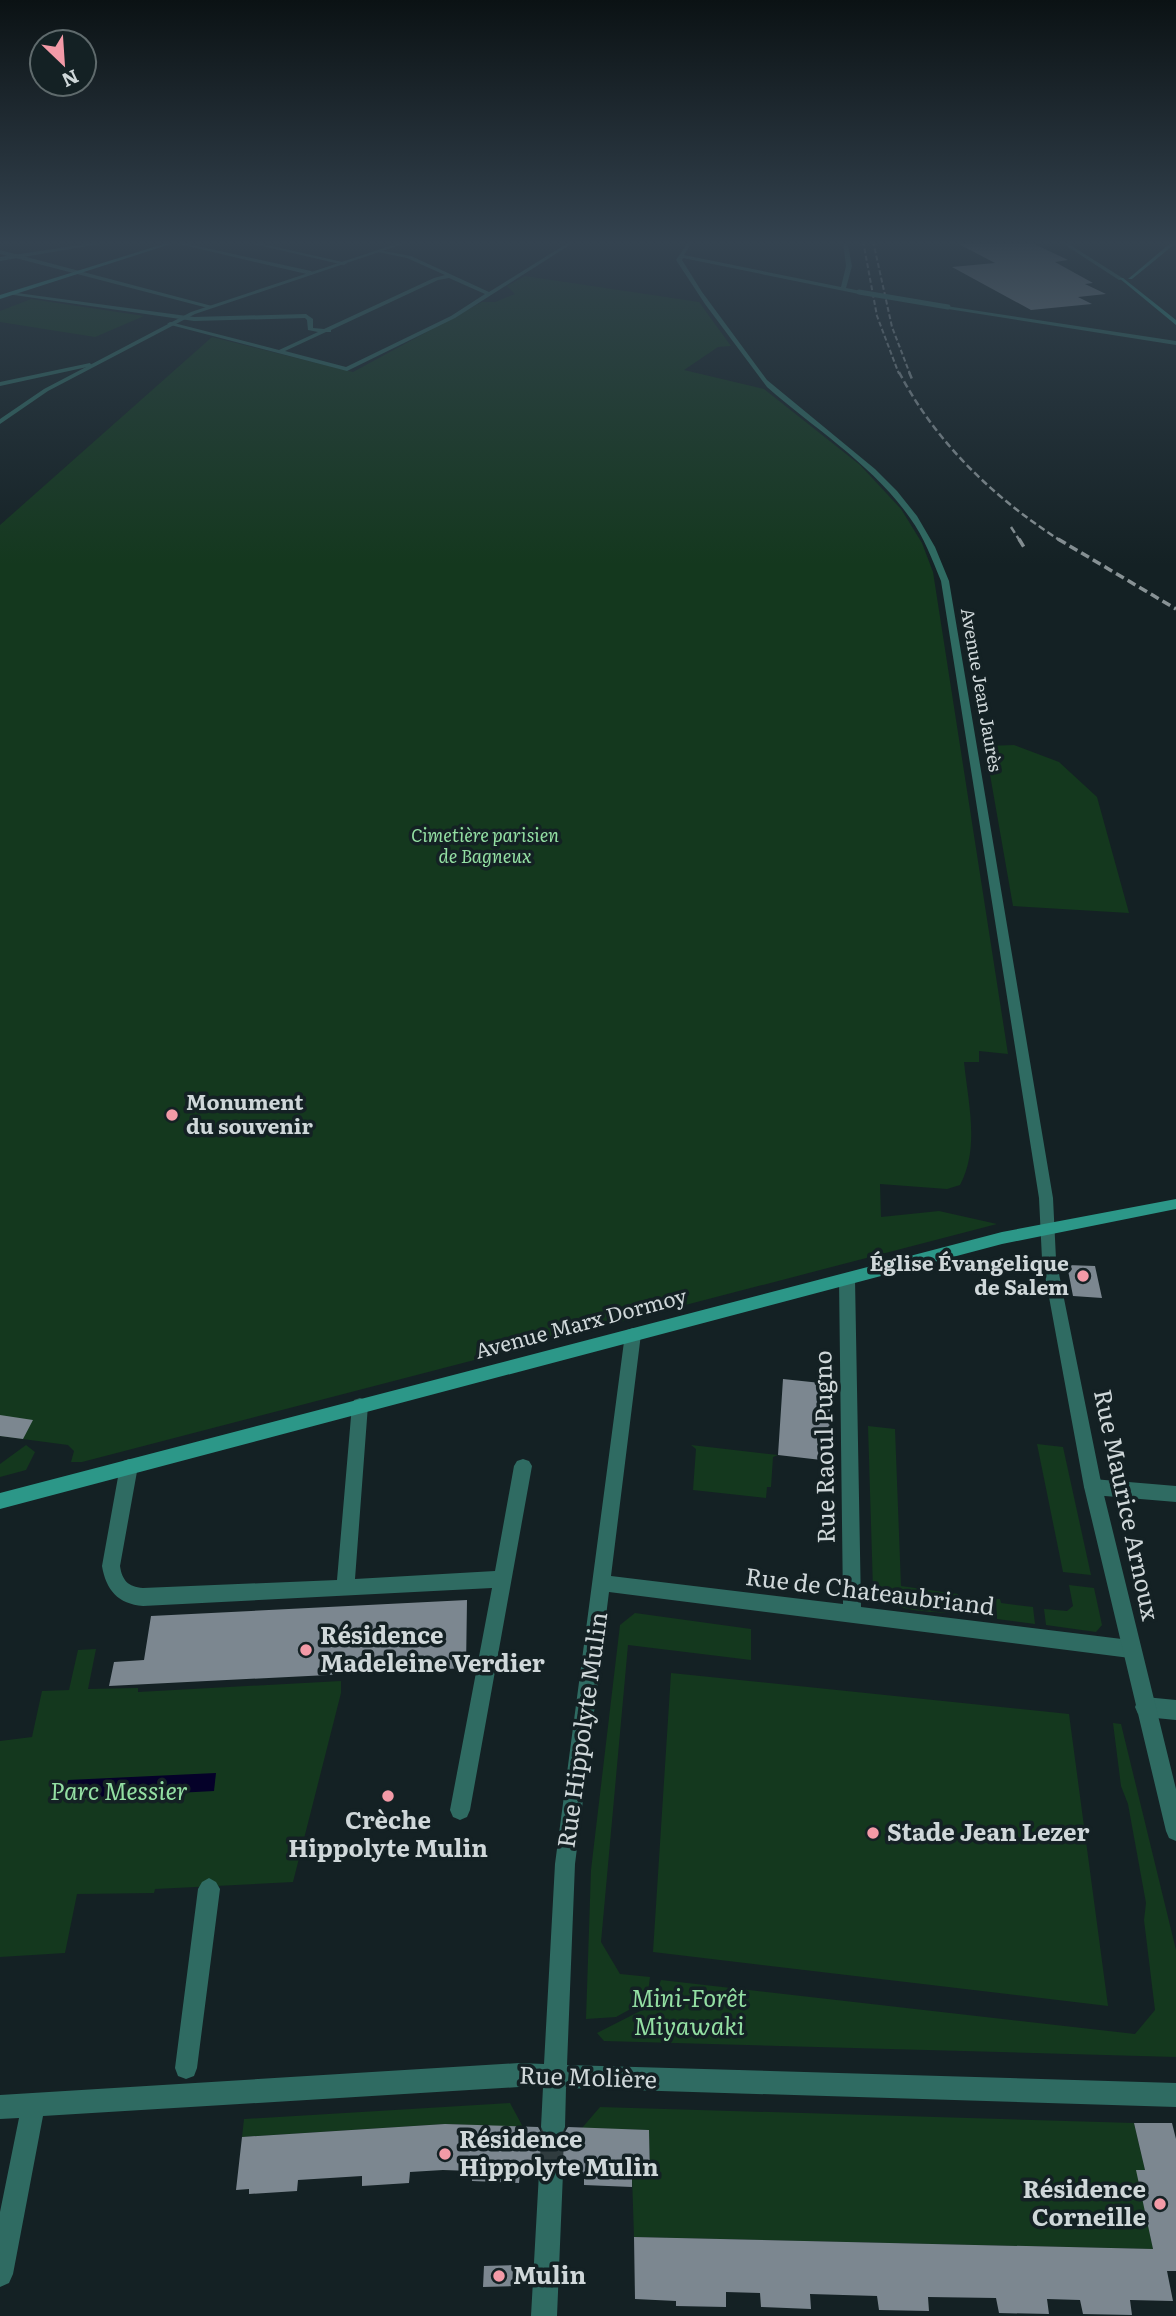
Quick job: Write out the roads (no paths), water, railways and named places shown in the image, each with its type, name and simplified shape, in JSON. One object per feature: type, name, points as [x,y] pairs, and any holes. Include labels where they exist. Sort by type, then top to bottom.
[{"type":"main road","name":"Avenue Marx Dormoy","points":[[0,1501],[1045,1228],[1176,1204]]},
{"type":"street","points":[[0,422],[46,390],[121,349]]},
{"type":"street","points":[[268,349],[347,369],[388,349]]},
{"type":"street","points":[[279,352],[286,349]]},
{"type":"street","name":"Avenue Jean Jaurès","points":[[740,349],[767,385],[888,483],[911,510],[937,555],[945,581],[1013,988],[1046,1198],[1045,1228]]},
{"type":"street","points":[[0,384],[90,365]]},
{"type":"street","name":"Rue Maurice Arnoux","points":[[1045,1228],[1093,1488],[1176,1831]]},
{"type":"street","name":"Rue Raoul Pugno","points":[[847,1279],[852,1615]]},
{"type":"street","name":"Rue Hippolyte Mulin","points":[[553,2127],[565,1864],[633,1334]]},
{"type":"street","points":[[345,1588],[360,1405]]},
{"type":"street","points":[[129,1466],[111,1566],[114,1583],[126,1594],[143,1597],[501,1579]]},
{"type":"street","points":[[460,1810],[523,1466]]},
{"type":"street","points":[[1093,1488],[1176,1494]]},
{"type":"street","name":"Rue de Chateaubriand","points":[[603,1583],[1130,1649]]},
{"type":"street","points":[[1145,1707],[1176,1710]]},
{"type":"street","points":[[187,2068],[209,1889]]},
{"type":"street","name":"Rue Molière","points":[[0,2107],[505,2076],[1176,2095]]},
{"type":"street","points":[[0,2274],[33,2105]]},
{"type":"street","points":[[544,2316],[551,2173]]},
{"type":"tunnel","points":[[551,2173],[553,2127]]},
{"type":"railway","points":[[890,349],[899,374]]},
{"type":"railway","points":[[900,349],[910,374]]},
{"type":"railway","points":[[899,372],[931,422],[969,467],[1013,506],[1058,539]]},
{"type":"railway","points":[[909,372],[912,379]]},
{"type":"railway","points":[[1011,527],[1020,541]]},
{"type":"railway","points":[[1019,539],[1025,549]]},
{"type":"railway","points":[[1058,539],[1176,609]]},
{"type":"place","name":"Monument du souvenir","points":[[172,1115]]},
{"type":"place","name":"Église Évangelique de Salem","points":[[1083,1276]]},
{"type":"place","name":"Résidence Madeleine Verdier","points":[[306,1650]]},
{"type":"place","name":"Crèche Hippolyte Mulin","points":[[388,1796]]},
{"type":"place","name":"Stade Jean Lezer","points":[[873,1833]]},
{"type":"place","name":"Résidence Hippolyte Mulin","points":[[445,2154]]},
{"type":"place","name":"Résidence Corneille","points":[[1160,2204]]},
{"type":"place","name":"Mulin","points":[[499,2276]]},
{"type":"park label","name":"Cimetière parisien de Bagneux","points":[[485,846]]},
{"type":"park label","name":"Parc Messier","points":[[119,1792]]},
{"type":"park label","name":"Mini-Forêt Miyawaki","points":[[689,2013]]}]
